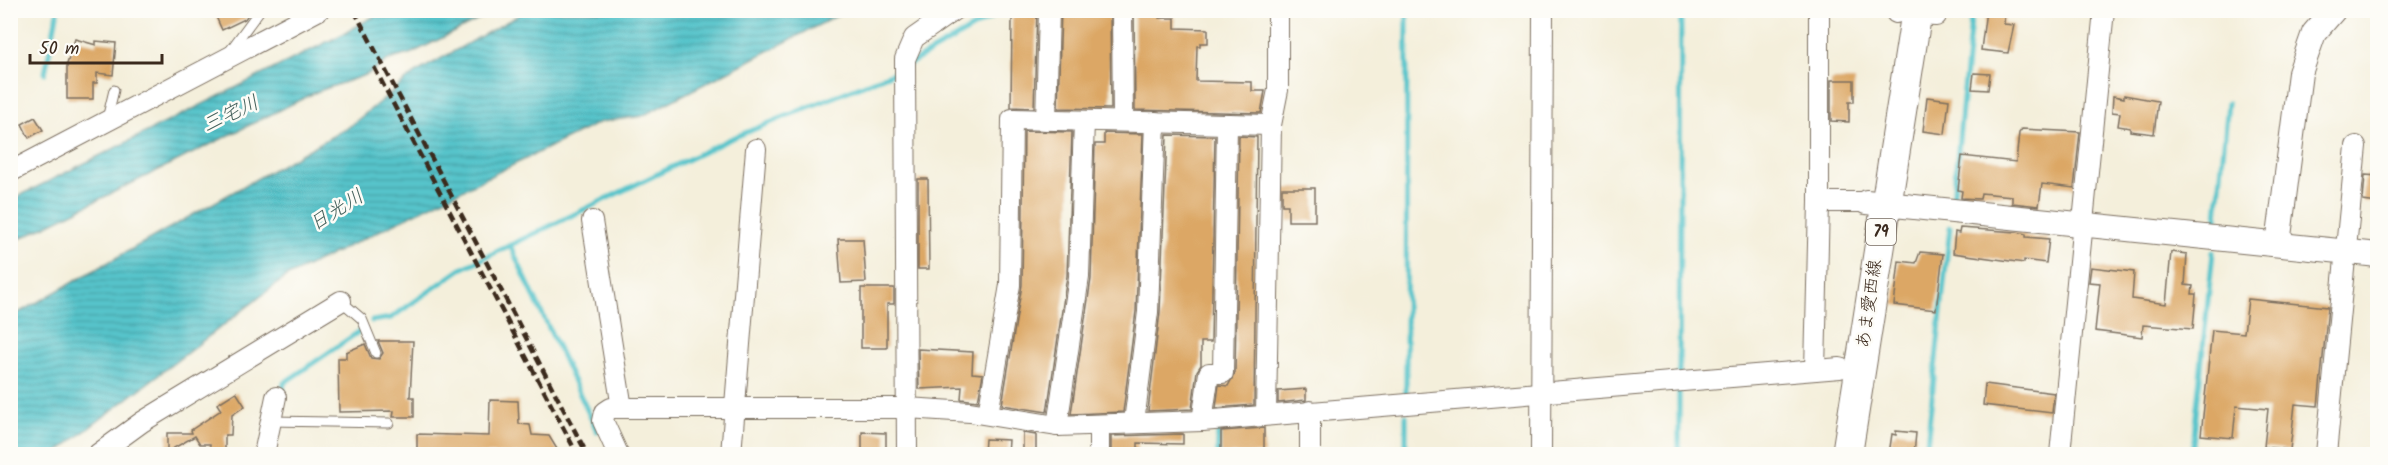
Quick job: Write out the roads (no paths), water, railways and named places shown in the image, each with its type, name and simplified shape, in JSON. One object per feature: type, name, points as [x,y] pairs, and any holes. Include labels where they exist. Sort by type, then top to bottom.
[{"type":"main road","name":"あま愛西線","points":[[1847,454],[1875,204],[1910,12]]},
{"type":"main road","name":"あま愛西線","points":[[1827,454],[1828,369],[1875,204]]},
{"type":"street","points":[[10,172],[319,10]]},
{"type":"street","points":[[907,454],[905,59],[914,38],[954,10]]},
{"type":"street","points":[[1047,120],[1049,10]]},
{"type":"street","points":[[1122,10],[1123,122]]},
{"type":"street","points":[[1266,415],[1271,125],[1278,90],[1278,10]]},
{"type":"street","points":[[1541,454],[1543,10]]},
{"type":"street","points":[[618,454],[603,421],[605,412],[611,408],[907,408],[988,414],[1057,426],[1099,425],[1202,421],[1828,369],[1819,202],[1819,10]]},
{"type":"street","points":[[2060,454],[2104,10]]},
{"type":"street","points":[[2278,244],[2300,73],[2314,33],[2334,10]]},
{"type":"street","points":[[988,414],[1011,285],[1012,119],[1271,125]]},
{"type":"street","points":[[1057,426],[1079,277],[1084,120]]},
{"type":"street","points":[[1134,422],[1148,312],[1155,122]]},
{"type":"street","points":[[1202,421],[1209,372],[1223,373],[1227,124]]},
{"type":"street","points":[[2326,454],[2356,146]]},
{"type":"street","points":[[731,454],[756,149]]},
{"type":"street","points":[[1819,202],[1875,204],[2378,255]]},
{"type":"street","points":[[592,221],[622,408]]},
{"type":"street","points":[[98,454],[142,422],[341,301]]},
{"type":"street","points":[[264,454],[276,397]]},
{"type":"street","points":[[1310,411],[1310,454]]},
{"type":"street","points":[[1099,425],[1099,454]]},
{"type":"lane","points":[[224,59],[260,10]]},
{"type":"lane","points":[[107,121],[109,103],[114,90]]},
{"type":"lane","points":[[341,301],[362,319],[376,353]]},
{"type":"lane","points":[[271,421],[390,423]]},
{"type":"water","name":"三宅川","points":[[383,11],[496,11],[412,53],[388,60],[368,74],[316,92],[11,243],[11,200],[345,33]]},
{"type":"water","name":"日光川","points":[[526,11],[846,11],[642,116],[600,122],[286,277],[55,454],[11,454],[11,317],[349,127],[415,73]]},
{"type":"waterway","points":[[45,73],[58,10]]},
{"type":"waterway","points":[[911,63],[1004,10]]},
{"type":"waterway","points":[[1406,395],[1407,10]]},
{"type":"waterway","points":[[1679,374],[1681,10]]},
{"type":"waterway","points":[[1953,199],[1972,10]]},
{"type":"waterway","points":[[372,321],[391,318],[461,269],[730,139],[895,72]]},
{"type":"waterway","points":[[2216,227],[2228,103]]},
{"type":"waterway","points":[[1926,454],[1950,227]]},
{"type":"waterway","points":[[510,245],[597,431]]},
{"type":"waterway","points":[[2192,454],[2213,252]]},
{"type":"waterway","points":[[282,397],[284,383],[360,331]]},
{"type":"waterway","points":[[1679,392],[1679,454]]},
{"type":"waterway","points":[[1406,416],[1406,454]]},
{"type":"waterway","points":[[1218,429],[1218,454]]},
{"type":"railway","points":[[354,10],[587,454]]},
{"type":"railway","points":[[374,67],[577,454]]}]
